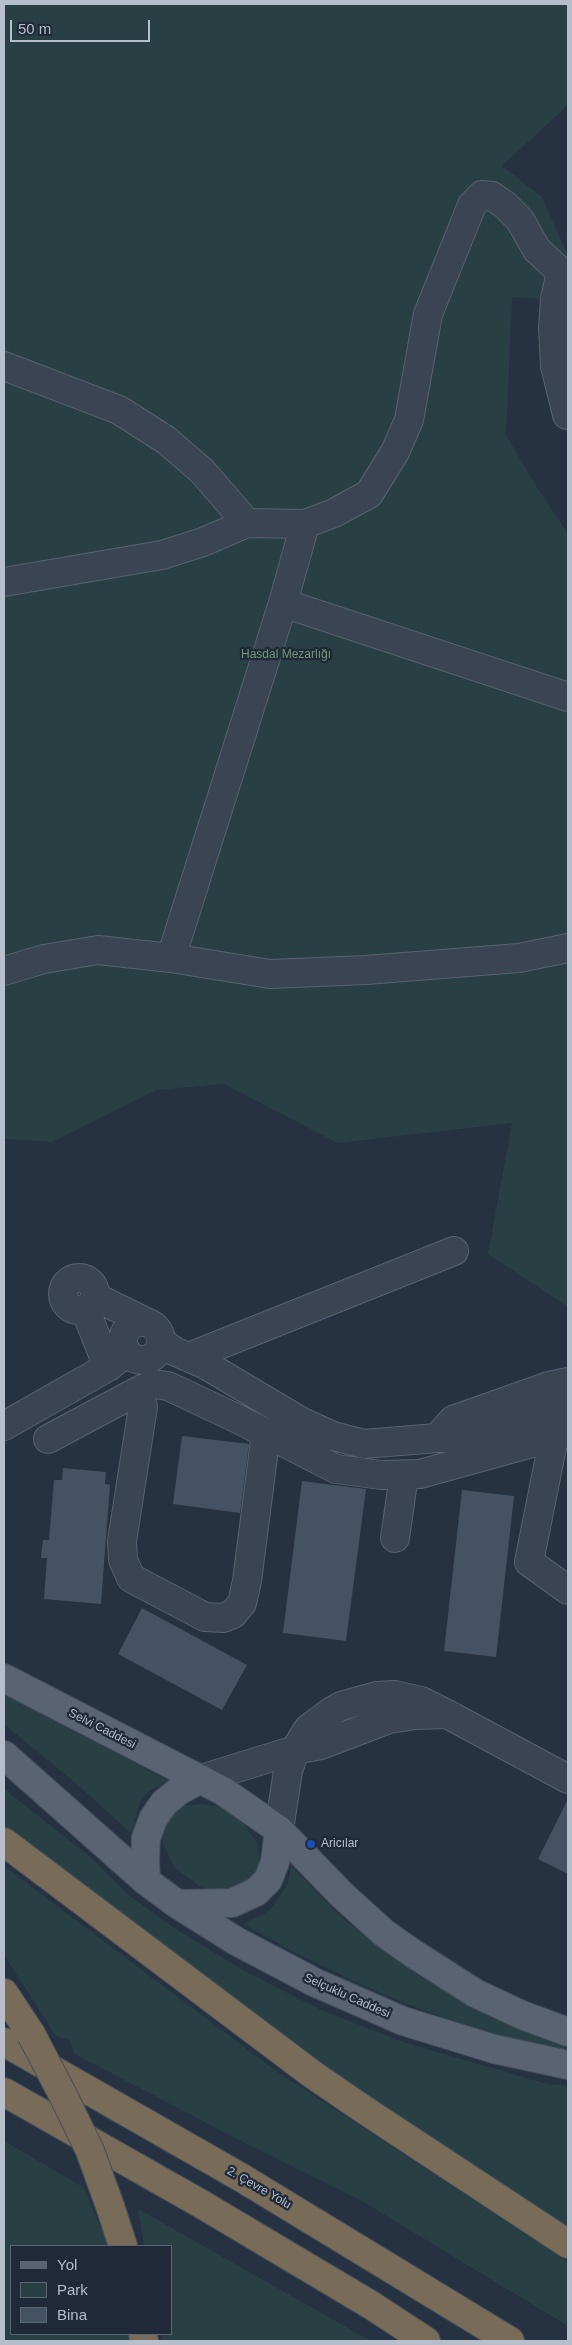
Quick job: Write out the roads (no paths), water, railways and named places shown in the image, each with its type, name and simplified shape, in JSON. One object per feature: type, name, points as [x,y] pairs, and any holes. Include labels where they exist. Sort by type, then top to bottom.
[{"type":"highway","points":[[4,1842],[312,2074],[568,2244]]},
{"type":"highway","points":[[4,1993],[31,2034],[90,2151],[123,2245]]},
{"type":"highway","name":"2. Çevre Yolu","points":[[4,2042],[250,2183],[501,2336],[528,2341]]},
{"type":"highway","points":[[4,2092],[203,2205],[371,2305],[426,2341]]},
{"type":"main road","name":"Selvi Caddesi","points":[[4,1678],[201,1780]]},
{"type":"main road","points":[[4,1755],[146,1881]]},
{"type":"main road","points":[[146,1881],[146,1838],[152,1819],[164,1803],[180,1790],[201,1780],[247,1806],[279,1830],[342,1895],[384,1933],[421,1959],[476,1993],[522,2015],[568,2032]]},
{"type":"main road","points":[[177,1904],[232,1903],[256,1892],[268,1880],[275,1862],[279,1830]]},
{"type":"main road","name":"Selçuklu Caddesi","points":[[146,1881],[177,1904],[282,1967],[403,2021],[494,2049],[568,2066]]},
{"type":"street","points":[[4,582],[162,555],[203,542],[247,523],[306,524],[334,513],[369,494],[395,452],[409,420],[428,314],[472,205],[482,194],[492,196],[506,204],[520,220],[537,250],[565,274],[555,299],[552,328],[555,366],[567,415]]},
{"type":"street","points":[[4,366],[119,410],[166,440],[202,471],[247,523]]},
{"type":"street","points":[[171,958],[306,524]]},
{"type":"street","points":[[283,602],[568,697]]},
{"type":"street","points":[[4,971],[44,959],[98,950],[171,958],[270,974],[366,970],[519,958],[568,948]]},
{"type":"street","points":[[189,1357],[454,1252]]},
{"type":"street","points":[[118,1360],[90,1303],[154,1332],[176,1352],[206,1365],[302,1422],[333,1436],[364,1444],[437,1438],[468,1438],[540,1414],[568,1407]]},
{"type":"street","points":[[4,1426],[118,1360],[147,1360],[157,1353],[154,1332]]},
{"type":"street","points":[[437,1438],[453,1420],[549,1386],[568,1382]]},
{"type":"street","points":[[48,1439],[154,1384],[168,1386],[336,1469],[381,1475],[420,1474],[561,1435]]},
{"type":"street","points":[[138,1391],[143,1408],[122,1541],[123,1560],[131,1578],[205,1617],[223,1618],[233,1614],[242,1603],[247,1581],[266,1433]]},
{"type":"street","points":[[561,1435],[528,1562],[568,1590]]},
{"type":"street","points":[[395,1538],[404,1475]]},
{"type":"street","points":[[279,1830],[288,1771],[295,1750],[308,1729],[341,1706],[377,1696],[395,1695],[421,1701],[568,1779]]},
{"type":"street","points":[[201,1780],[295,1750]]},
{"type":"place","name":"Aricılar","points":[[311,1844]]},
{"type":"park label","name":"Hasdal Mezarlığı","points":[[286,655]]}]
